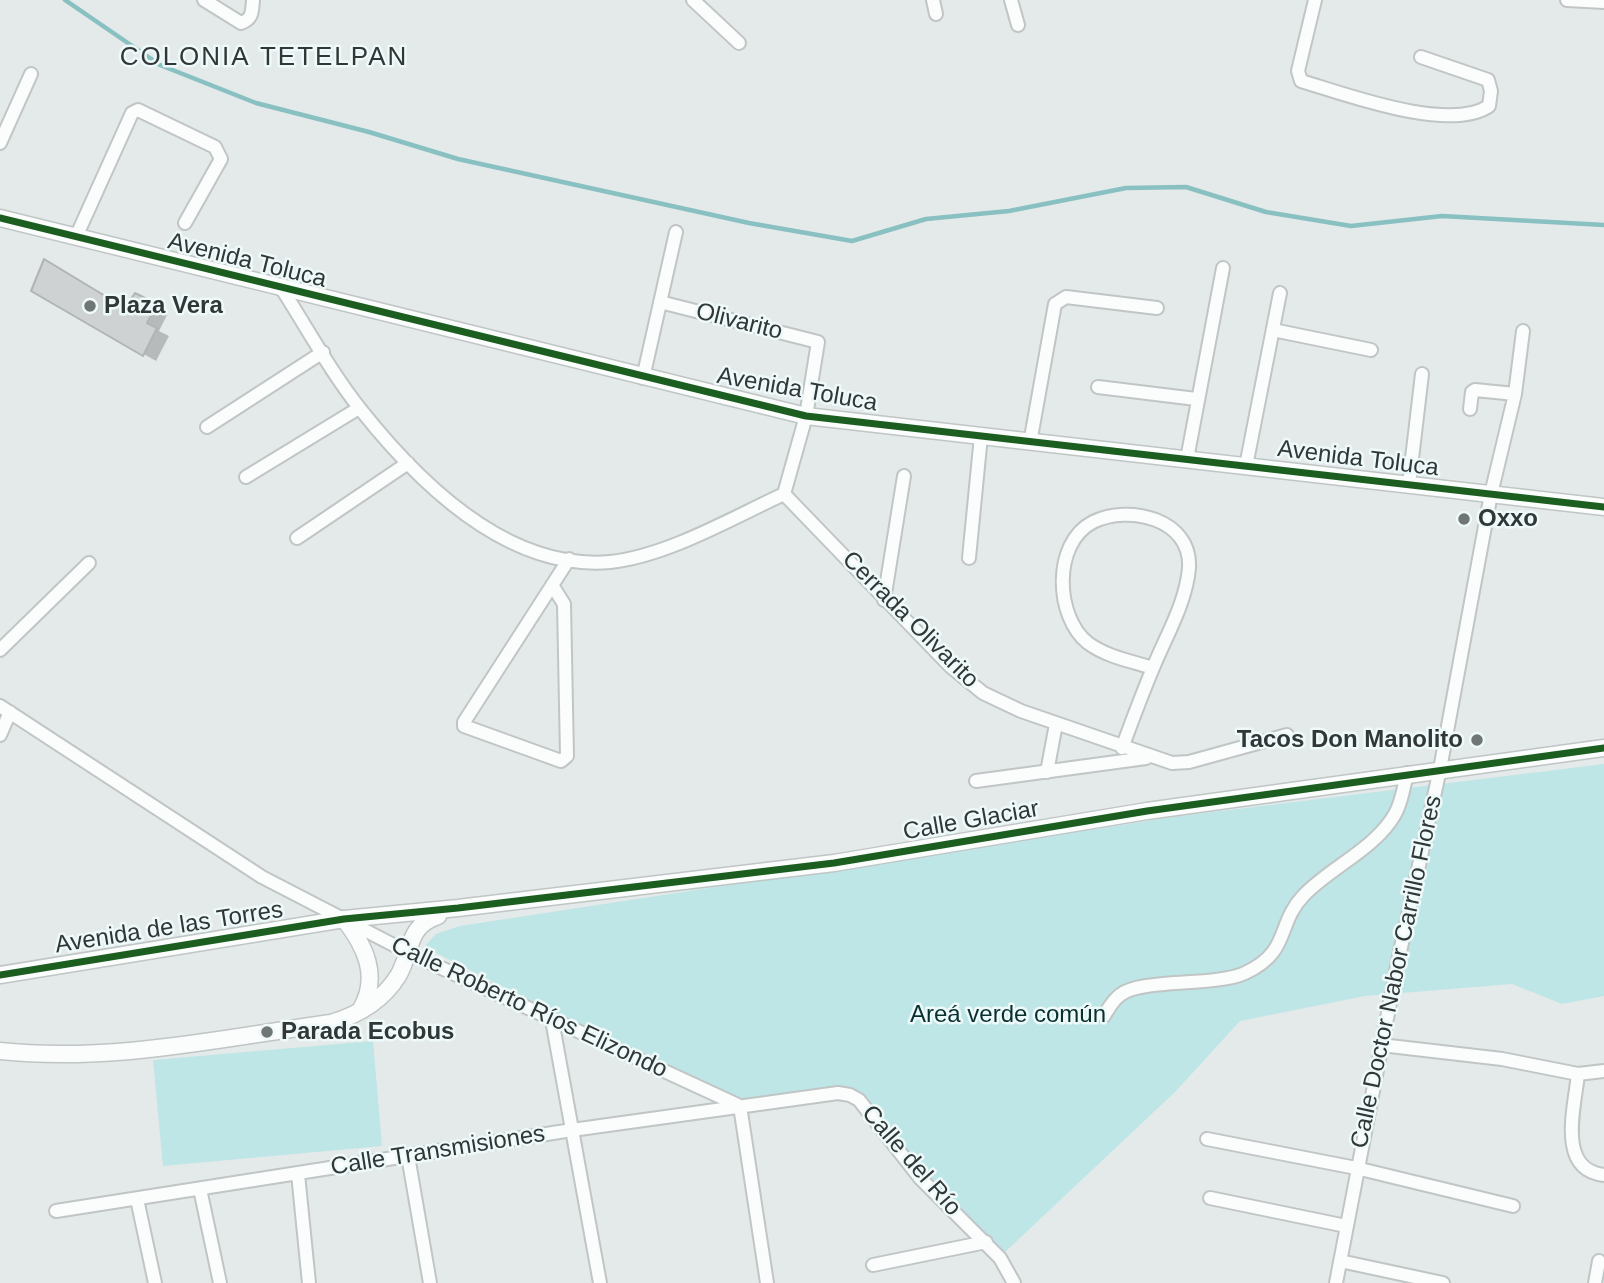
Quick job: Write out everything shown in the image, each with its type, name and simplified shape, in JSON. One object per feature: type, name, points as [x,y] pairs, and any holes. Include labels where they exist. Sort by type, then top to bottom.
[{"type":"street","points":[[204,0],[241,23],[248,21],[252,14],[253,0]]},
{"type":"street","points":[[693,0],[739,43]]},
{"type":"street","points":[[933,0],[936,14]]},
{"type":"street","points":[[1011,0],[1018,25]]},
{"type":"street","points":[[1315,0],[1298,71],[1301,81],[1395,110],[1477,115],[1489,106],[1491,91],[1488,80],[1421,57]]},
{"type":"street","points":[[1567,0],[1604,2]]},
{"type":"street","points":[[0,143],[31,74]]},
{"type":"street","points":[[76,237],[132,113],[138,110],[203,141],[219,153],[220,159],[186,223]]},
{"type":"street","name":"Avenida Toluca","points":[[0,218],[806,416],[1604,508]]},
{"type":"street","points":[[643,378],[676,232]]},
{"type":"street","points":[[1187,459],[1196,399],[1223,268]]},
{"type":"street","points":[[282,289],[359,408],[408,463],[444,496],[498,536],[533,551],[569,559],[610,562],[655,552],[784,494],[806,416]]},
{"type":"street","points":[[1246,466],[1280,293]]},
{"type":"street","points":[[1030,443],[1055,304],[1066,297],[1157,307]]},
{"type":"street","name":"Olivarito","points":[[660,302],[818,342],[806,416]]},
{"type":"street","points":[[1273,330],[1371,350]]},
{"type":"street","name":"Calle Doctor Nabor Carrillo Flores","points":[[1336,1283],[1356,1168],[1440,769],[1491,494],[1515,394],[1523,331]]},
{"type":"street","points":[[207,428],[323,352]]},
{"type":"street","points":[[1409,484],[1422,374]]},
{"type":"street","points":[[1098,387],[1196,399]]},
{"type":"street","points":[[1470,409],[1473,390],[1515,394]]},
{"type":"street","points":[[246,477],[359,408]]},
{"type":"street","points":[[969,558],[981,436]]},
{"type":"street","points":[[297,538],[408,463]]},
{"type":"street","points":[[884,600],[904,476]]},
{"type":"street","name":"Cerrada Olivarito","points":[[784,494],[884,600],[950,666],[983,693],[1056,724],[1149,758],[1172,763],[1189,762],[1287,735]]},
{"type":"street","points":[[1122,748],[1183,597],[1189,566],[1187,551],[1179,534],[1163,521],[1139,515],[1115,514],[1091,522],[1073,541],[1065,564],[1063,596],[1070,619],[1086,641],[1108,654],[1153,668]]},
{"type":"street","points":[[552,585],[565,604],[567,756],[561,761],[464,726],[552,585],[569,559]]},
{"type":"street","points":[[0,650],[89,563]]},
{"type":"street","points":[[0,735],[5,709]]},
{"type":"street","name":"Calle Roberto Ríos Elizondo","points":[[5,709],[262,877],[409,953],[740,1105]]},
{"type":"street","points":[[1047,772],[1056,724]]},
{"type":"street","name":"Calle Glaciar","points":[[344,919],[834,863],[1147,811],[1407,773],[1604,748]]},
{"type":"street","points":[[976,781],[1149,758]]},
{"type":"street","points":[[1104,1016],[1120,994],[1132,989],[1209,982],[1242,974],[1264,962],[1279,946],[1303,896],[1376,836],[1395,814],[1407,773]]},
{"type":"street","name":"Calle Glaciar","points":[[409,953],[414,930],[422,921],[458,908]]},
{"type":"street","points":[[344,919],[366,954],[370,969],[366,999],[357,1015]]},
{"type":"street","name":"Avenida de las Torres","points":[[0,975],[344,919]]},
{"type":"street","points":[[0,1051],[32,1055],[108,1053],[331,1023],[357,1015],[396,979],[409,953]]},
{"type":"street","points":[[552,1020],[600,1283]]},
{"type":"street","points":[[1381,1045],[1502,1059],[1578,1074],[1604,1071]]},
{"type":"street","points":[[1578,1074],[1572,1147],[1582,1167],[1592,1174],[1604,1175]]},
{"type":"street","name":"Calle del Río","points":[[740,1105],[838,1093],[859,1100],[920,1178],[1000,1258],[1014,1283]]},
{"type":"street","points":[[740,1105],[767,1283]]},
{"type":"street","name":"Calle Transmisiones","points":[[55,1211],[740,1105]]},
{"type":"street","points":[[1207,1139],[1356,1168],[1513,1206]]},
{"type":"street","points":[[408,1156],[430,1283]]},
{"type":"street","points":[[298,1174],[309,1283]]},
{"type":"street","points":[[200,1189],[220,1283]]},
{"type":"street","points":[[1210,1198],[1346,1226]]},
{"type":"street","points":[[137,1199],[155,1283]]},
{"type":"street","points":[[873,1265],[986,1242]]},
{"type":"street","points":[[1340,1261],[1443,1283]]},
{"type":"street","points":[[1595,1283],[1599,1261]]},
{"type":"green space","name":"Areá verde común","points":[[1604,764],[1604,996],[1562,1004],[1512,984],[1365,996],[1240,1021],[1176,1091],[1003,1254],[850,1095],[740,1106],[424,947],[436,934],[460,926],[1180,816]]},
{"type":"green space","points":[[373,1041],[382,1146],[163,1166],[153,1060]]},
{"type":"building","name":"Plaza Vera","points":[[44,259],[125,308],[135,293],[157,304],[147,323],[157,328],[143,356],[31,291]]},
{"type":"waterway","points":[[65,0],[160,65],[256,103],[369,132],[458,159],[749,223],[852,241],[926,219],[1009,211],[1126,188],[1186,187],[1266,212],[1351,226],[1442,216],[1604,225]]},
{"type":"cycle path","points":[[0,218],[806,416],[1604,507]]},
{"type":"cycle path","points":[[0,975],[344,919],[834,863],[1147,811],[1604,748]]},
{"type":"place","name":"Plaza Vera","points":[[90,306]]},
{"type":"place","name":"Oxxo","points":[[1464,519]]},
{"type":"place","name":"Tacos Don Manolito","points":[[1477,740]]},
{"type":"place","name":"Parada Ecobus","points":[[267,1032]]},
{"type":"district","name":"COLONIA TETELPAN","points":[[264,58]]}]
